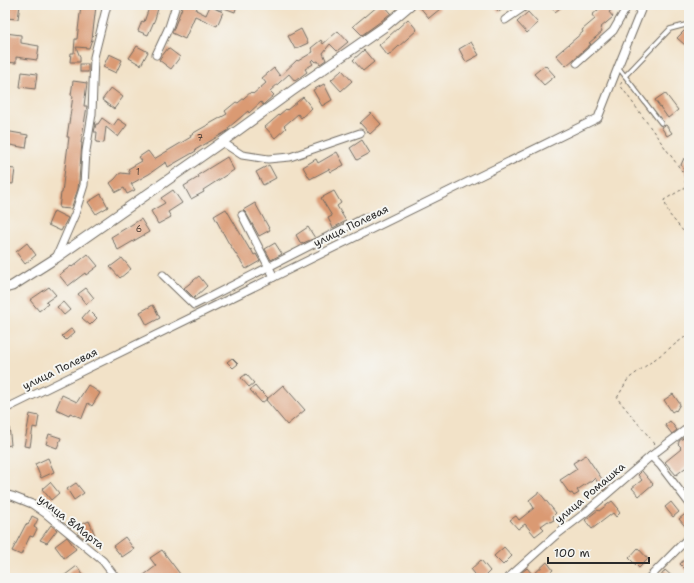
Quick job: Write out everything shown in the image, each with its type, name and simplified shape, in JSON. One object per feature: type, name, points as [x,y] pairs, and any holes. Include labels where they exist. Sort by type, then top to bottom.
[{"type":"street","points":[[56,258],[75,214],[84,185],[86,151],[92,114],[94,57],[107,5]]},
{"type":"street","points":[[156,55],[169,27],[176,5]]},
{"type":"street","points":[[5,288],[12,286],[56,258],[384,27],[410,5]]},
{"type":"street","points":[[505,20],[527,5]]},
{"type":"street","points":[[577,63],[613,31],[628,5]]},
{"type":"street","name":"улица Полевая","points":[[5,409],[598,118],[643,5]]},
{"type":"street","points":[[222,142],[242,155],[268,158],[290,157],[360,133]]},
{"type":"street","points":[[242,215],[274,278]]},
{"type":"street","points":[[163,275],[194,305],[366,217]]},
{"type":"street","name":"улица Ромашка","points":[[508,578],[555,536],[586,513],[651,456],[689,427]]},
{"type":"street","points":[[651,456],[660,465],[689,503]]},
{"type":"street","name":"улица 8Марта","points":[[5,494],[32,504],[45,513],[103,561],[116,578]]},
{"type":"street","points":[[649,578],[689,537]]},
{"type":"lane","points":[[625,76],[670,29],[689,24]]},
{"type":"lane","points":[[618,67],[661,123]]},
{"type":"path","points":[[625,76],[620,85],[684,174],[686,187],[664,200],[669,214],[689,238]]},
{"type":"path","points":[[660,450],[617,398],[628,379],[689,334]]},
{"type":"building","points":[[5,5],[20,5],[18,19],[5,18]]},
{"type":"building","points":[[81,5],[96,6],[92,39],[89,48],[76,47],[80,57],[80,62],[70,62],[71,53],[74,53],[75,39],[77,39]]},
{"type":"building","points":[[150,5],[159,5],[148,35],[138,31],[142,21],[144,22]]},
{"type":"building","points":[[183,5],[198,5],[196,10],[206,15],[210,6],[223,12],[217,26],[195,16],[185,39],[172,33]]},
{"type":"building","points":[[225,5],[237,5],[235,12],[224,8]]},
{"type":"building","points":[[379,5],[384,5],[391,13],[362,35],[353,26]]},
{"type":"building","points":[[418,5],[437,5],[440,9],[429,18]]},
{"type":"building","points":[[493,5],[507,5],[499,12]]},
{"type":"building","points":[[549,5],[564,5],[555,12]]},
{"type":"building","points":[[604,5],[618,5],[609,12],[613,17],[600,28],[602,32],[566,66],[556,55],[583,32],[582,30],[595,19],[592,15]]},
{"type":"building","points":[[528,12],[538,23],[527,33],[517,22]]},
{"type":"building","points":[[408,19],[417,30],[388,56],[379,45]]},
{"type":"building","points":[[689,27],[689,42],[685,45],[677,38]]},
{"type":"building","points":[[301,29],[308,43],[295,49],[288,36]]},
{"type":"building","points":[[338,31],[348,42],[337,51],[330,44],[323,53],[326,60],[320,64],[318,61],[316,62],[313,59],[311,61],[313,64],[305,69],[307,72],[295,81],[289,74],[270,91],[274,95],[263,105],[261,102],[249,113],[248,111],[228,128],[229,130],[195,150],[196,151],[168,167],[166,162],[131,184],[135,190],[127,194],[124,188],[116,192],[110,183],[121,173],[130,174],[128,169],[142,161],[139,157],[148,151],[154,159],[191,137],[190,135],[227,114],[225,111],[236,102],[238,103],[251,92],[253,94],[266,83],[262,78],[274,68],[280,76],[297,60],[298,61],[313,52],[311,48],[321,40],[323,44]]},
{"type":"building","points":[[5,33],[21,35],[21,43],[39,46],[37,60],[16,57],[16,63],[5,62]]},
{"type":"building","points":[[471,42],[479,55],[466,62],[459,49]]},
{"type":"building","points":[[137,46],[148,52],[141,65],[129,58]]},
{"type":"building","points":[[168,48],[180,57],[171,69],[159,60]]},
{"type":"building","points":[[364,50],[374,62],[363,71],[353,60]]},
{"type":"building","points":[[109,54],[122,60],[116,73],[103,67]]},
{"type":"building","points":[[80,64],[88,64],[88,72],[80,72]]},
{"type":"building","points":[[545,65],[555,76],[544,85],[534,74]]},
{"type":"building","points":[[342,70],[352,81],[341,91],[331,80]]},
{"type":"building","points":[[22,72],[37,74],[35,89],[20,87]]},
{"type":"building","points":[[73,81],[87,83],[84,106],[87,106],[81,143],[78,189],[71,209],[59,208],[69,137],[67,137],[73,96],[71,95]]},
{"type":"building","points":[[324,84],[332,100],[322,106],[313,90]]},
{"type":"building","points":[[111,88],[123,97],[114,109],[102,100]]},
{"type":"building","points":[[665,93],[678,110],[668,118],[655,100]]},
{"type":"building","points":[[303,97],[312,108],[301,118],[298,114],[284,126],[286,128],[275,138],[265,127]]},
{"type":"building","points":[[371,113],[381,124],[370,134],[360,123]]},
{"type":"building","points":[[102,118],[113,126],[118,119],[127,125],[118,137],[106,127],[104,143],[96,142],[97,132],[94,132],[96,124],[98,124]]},
{"type":"building","points":[[666,125],[672,133],[667,136],[661,127]]},
{"type":"building","points":[[5,131],[28,135],[26,148],[5,144]]},
{"type":"building","points":[[362,140],[370,153],[357,160],[350,148]]},
{"type":"building","points":[[337,152],[344,165],[331,172],[329,169],[310,179],[303,167],[316,159],[318,163]]},
{"type":"building","points":[[227,157],[234,170],[203,190],[204,192],[191,199],[184,186],[199,177],[198,175]]},
{"type":"building","points":[[684,158],[689,167],[689,178],[681,165]]},
{"type":"building","points":[[269,165],[276,178],[263,185],[256,172]]},
{"type":"building","points":[[5,168],[15,169],[13,184],[5,183]]},
{"type":"building","points":[[173,190],[182,203],[168,212],[171,217],[158,224],[151,211],[165,203],[161,198]]},
{"type":"building","points":[[334,191],[341,203],[337,206],[346,221],[333,228],[328,218],[332,216],[321,198]]},
{"type":"building","points":[[101,194],[108,207],[96,214],[88,202]]},
{"type":"building","points":[[255,203],[270,230],[259,236],[243,210]]},
{"type":"building","points":[[226,209],[250,250],[251,249],[254,255],[256,254],[260,261],[246,269],[228,242],[214,216]]},
{"type":"building","points":[[54,211],[68,218],[61,231],[48,225]]},
{"type":"building","points":[[141,219],[149,232],[118,250],[111,237]]},
{"type":"building","points":[[308,227],[315,238],[301,244],[296,235]]},
{"type":"building","points":[[27,243],[36,255],[25,264],[16,252]]},
{"type":"building","points":[[275,243],[282,254],[271,260],[265,249]]},
{"type":"building","points":[[88,254],[98,266],[86,275],[85,273],[68,286],[59,275]]},
{"type":"building","points":[[122,258],[131,269],[120,278],[110,267]]},
{"type":"building","points":[[199,276],[207,286],[194,298],[184,288]]},
{"type":"building","points":[[49,287],[56,295],[46,302],[48,304],[39,311],[30,300]]},
{"type":"building","points":[[86,288],[94,298],[86,304],[78,294]]},
{"type":"building","points":[[63,302],[70,310],[64,315],[57,307]]},
{"type":"building","points":[[153,305],[160,318],[147,325],[140,312]]},
{"type":"building","points":[[89,310],[97,318],[90,325],[82,318]]},
{"type":"building","points":[[72,328],[75,332],[66,340],[62,336]]},
{"type":"building","points":[[232,358],[238,364],[233,368],[227,362]]},
{"type":"building","points":[[246,374],[254,383],[249,387],[241,378]]},
{"type":"building","points":[[88,385],[100,393],[92,406],[88,403],[82,418],[70,413],[69,415],[56,409],[62,395],[77,402]]},
{"type":"building","points":[[283,385],[305,410],[287,425],[266,400]]},
{"type":"building","points":[[255,386],[268,398],[262,403],[250,390]]},
{"type":"building","points":[[673,394],[680,404],[676,411],[675,410],[672,412],[664,400]]},
{"type":"building","points":[[30,414],[39,416],[37,428],[33,427],[30,447],[24,446]]},
{"type":"building","points":[[670,421],[677,430],[672,434],[665,425]]},
{"type":"building","points":[[9,425],[11,445],[5,446],[5,426]]},
{"type":"building","points":[[49,434],[61,438],[57,448],[46,444]]},
{"type":"building","points":[[683,438],[689,449],[689,465],[676,475],[665,462],[681,449],[678,444]]},
{"type":"building","points":[[586,455],[607,487],[603,491],[595,478],[577,490],[579,493],[574,496],[572,493],[570,494],[560,480],[577,469],[573,463]]},
{"type":"building","points":[[48,458],[54,472],[41,478],[35,464]]},
{"type":"building","points":[[642,471],[653,484],[639,496],[632,488],[642,480],[638,475]]},
{"type":"building","points":[[50,482],[59,493],[51,500],[42,489]]},
{"type":"building","points":[[76,483],[84,493],[74,500],[67,489]]},
{"type":"building","points":[[539,492],[556,513],[553,516],[554,520],[550,522],[548,521],[541,526],[544,529],[535,536],[525,524],[518,529],[510,520],[516,516],[519,520],[534,508],[529,500]]},
{"type":"building","points":[[612,501],[620,513],[616,517],[613,513],[592,529],[585,520]]},
{"type":"building","points":[[671,502],[679,512],[673,517],[665,507]]},
{"type":"building","points":[[689,511],[689,531],[679,519]]},
{"type":"building","points":[[32,516],[38,519],[34,527],[37,529],[33,537],[30,536],[21,555],[12,551],[26,524],[28,525]]},
{"type":"building","points":[[89,521],[95,535],[85,539],[79,535],[76,527]]},
{"type":"building","points":[[51,525],[57,530],[47,543],[40,540]]},
{"type":"building","points":[[67,537],[76,549],[64,558],[55,546]]},
{"type":"building","points":[[125,537],[134,549],[122,557],[113,546]]},
{"type":"building","points":[[504,547],[512,556],[503,565],[494,556]]},
{"type":"building","points":[[638,548],[648,559],[639,568],[629,558]]},
{"type":"building","points":[[162,550],[183,578],[140,578],[156,566],[150,558]]},
{"type":"building","points":[[689,554],[689,573],[680,564]]},
{"type":"building","points":[[481,560],[490,571],[483,578],[478,578],[471,569]]},
{"type":"building","points":[[547,562],[553,570],[544,578],[526,578],[521,573],[527,568],[533,575]]},
{"type":"building","points":[[77,566],[85,578],[61,578]]},
{"type":"building","points":[[665,570],[674,578],[664,578],[661,576]]}]
